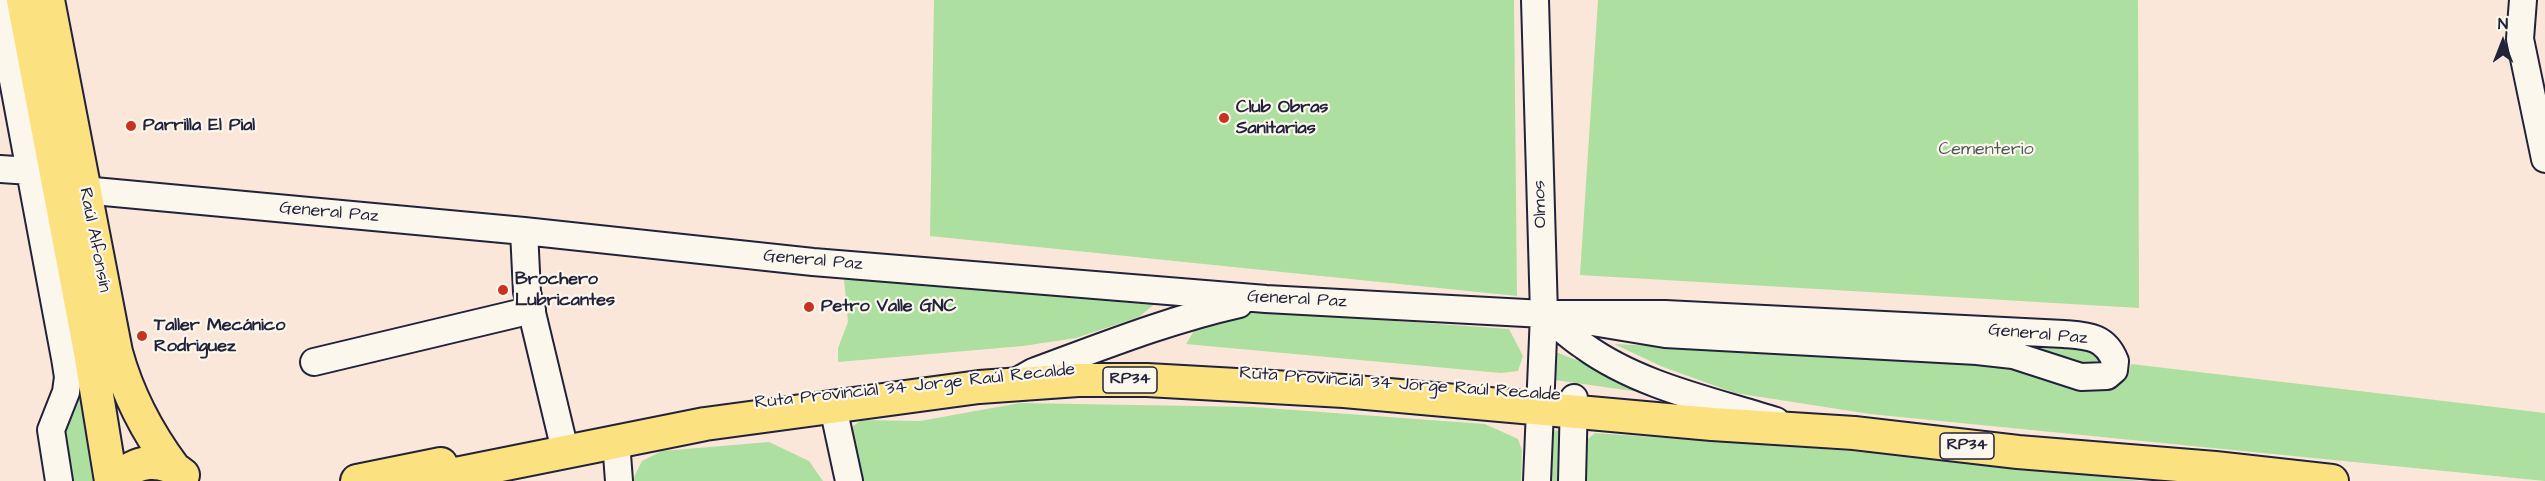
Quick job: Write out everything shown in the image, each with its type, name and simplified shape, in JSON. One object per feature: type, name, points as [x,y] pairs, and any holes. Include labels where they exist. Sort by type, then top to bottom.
[{"type":"main road","name":"Raúl Alfonsín","points":[[23,0],[92,362],[111,481]]},
{"type":"main road","name":"Raúl Alfonsín","points":[[48,0],[83,190],[124,381],[150,434],[186,476]]},
{"type":"main road","name":"Ruta Provincial 34 Jorge Raúl Recalde","points":[[357,481],[704,410],[915,383],[1023,378],[1149,368],[1541,402],[1713,413],[1802,429],[2332,481]]},
{"type":"main road","name":"Ruta Provincial 34 Jorge Raúl Recalde","points":[[421,481],[705,424],[1023,378]]},
{"type":"main road","points":[[119,481],[130,469],[145,463],[158,463],[186,476]]},
{"type":"street","name":"Olmos","points":[[1535,0],[1544,314],[1538,481]]},
{"type":"street","points":[[2523,0],[2520,39],[2545,159]]},
{"type":"street","points":[[0,11],[68,377],[66,392],[51,429],[59,481]]},
{"type":"street","points":[[0,169],[31,171]]},
{"type":"street","name":"General Paz","points":[[83,190],[524,231],[813,262],[1266,298],[1544,314],[1665,314],[2088,336],[2105,343],[2115,361],[2114,370],[2107,376],[2081,377],[2013,355],[1665,334],[1544,314]]},
{"type":"street","points":[[524,231],[527,292],[562,438]]},
{"type":"street","points":[[1023,378],[1197,314],[1266,298]]},
{"type":"street","points":[[314,362],[532,310]]},
{"type":"street","points":[[1544,314],[1585,347],[1615,364],[1658,383],[1802,429]]},
{"type":"street","points":[[1572,481],[1573,404]]},
{"type":"street","points":[[833,407],[849,481]]},
{"type":"street","points":[[616,441],[619,481]]},
{"type":"green space","points":[[4,0],[13,0],[97,481],[67,481],[59,430],[74,387]]},
{"type":"green space","name":"Club Obras Sanitarias","points":[[934,0],[1514,0],[1517,296],[930,236]]},
{"type":"green space","name":"Cementerio","points":[[1598,0],[2138,0],[2139,308],[1580,275]]},
{"type":"green space","points":[[844,279],[1156,303],[1139,317],[1076,338],[1023,346],[838,362],[838,348],[848,322]]},
{"type":"green space","points":[[1267,312],[1509,329],[1523,356],[1518,371],[1501,373],[1186,344],[1197,326],[1229,315]]},
{"type":"green space","points":[[1744,323],[2077,341],[2104,351],[2105,362],[2097,371]]},
{"type":"green space","points":[[1614,344],[1817,354],[2012,368],[2077,388],[2111,387],[2128,376],[2131,364],[2545,413],[2545,481],[1870,414],[1735,393],[1663,367]]},
{"type":"green space","points":[[1556,352],[1667,396],[1555,380]]},
{"type":"green space","points":[[1020,403],[1253,407],[1485,424],[1518,439],[1522,450],[1521,481],[858,481],[850,441],[853,426],[862,420],[920,421]]},
{"type":"green space","points":[[1547,430],[1565,431],[1562,481],[1544,481]]},
{"type":"green space","points":[[1595,433],[1881,453],[2141,481],[1582,481],[1583,443]]},
{"type":"green space","points":[[769,442],[809,461],[823,481],[632,481],[642,461],[662,451]]},
{"type":"place","name":"Club Obras Sanitarias","points":[[1224,118]]},
{"type":"place","name":"Parrilla El Pial","points":[[131,126]]},
{"type":"place","name":"Brochero Lubricantes","points":[[503,290]]},
{"type":"place","name":"Petro Valle GNC","points":[[809,307]]},
{"type":"place","name":"Taller Mecánico Rodriguez","points":[[142,336]]}]
